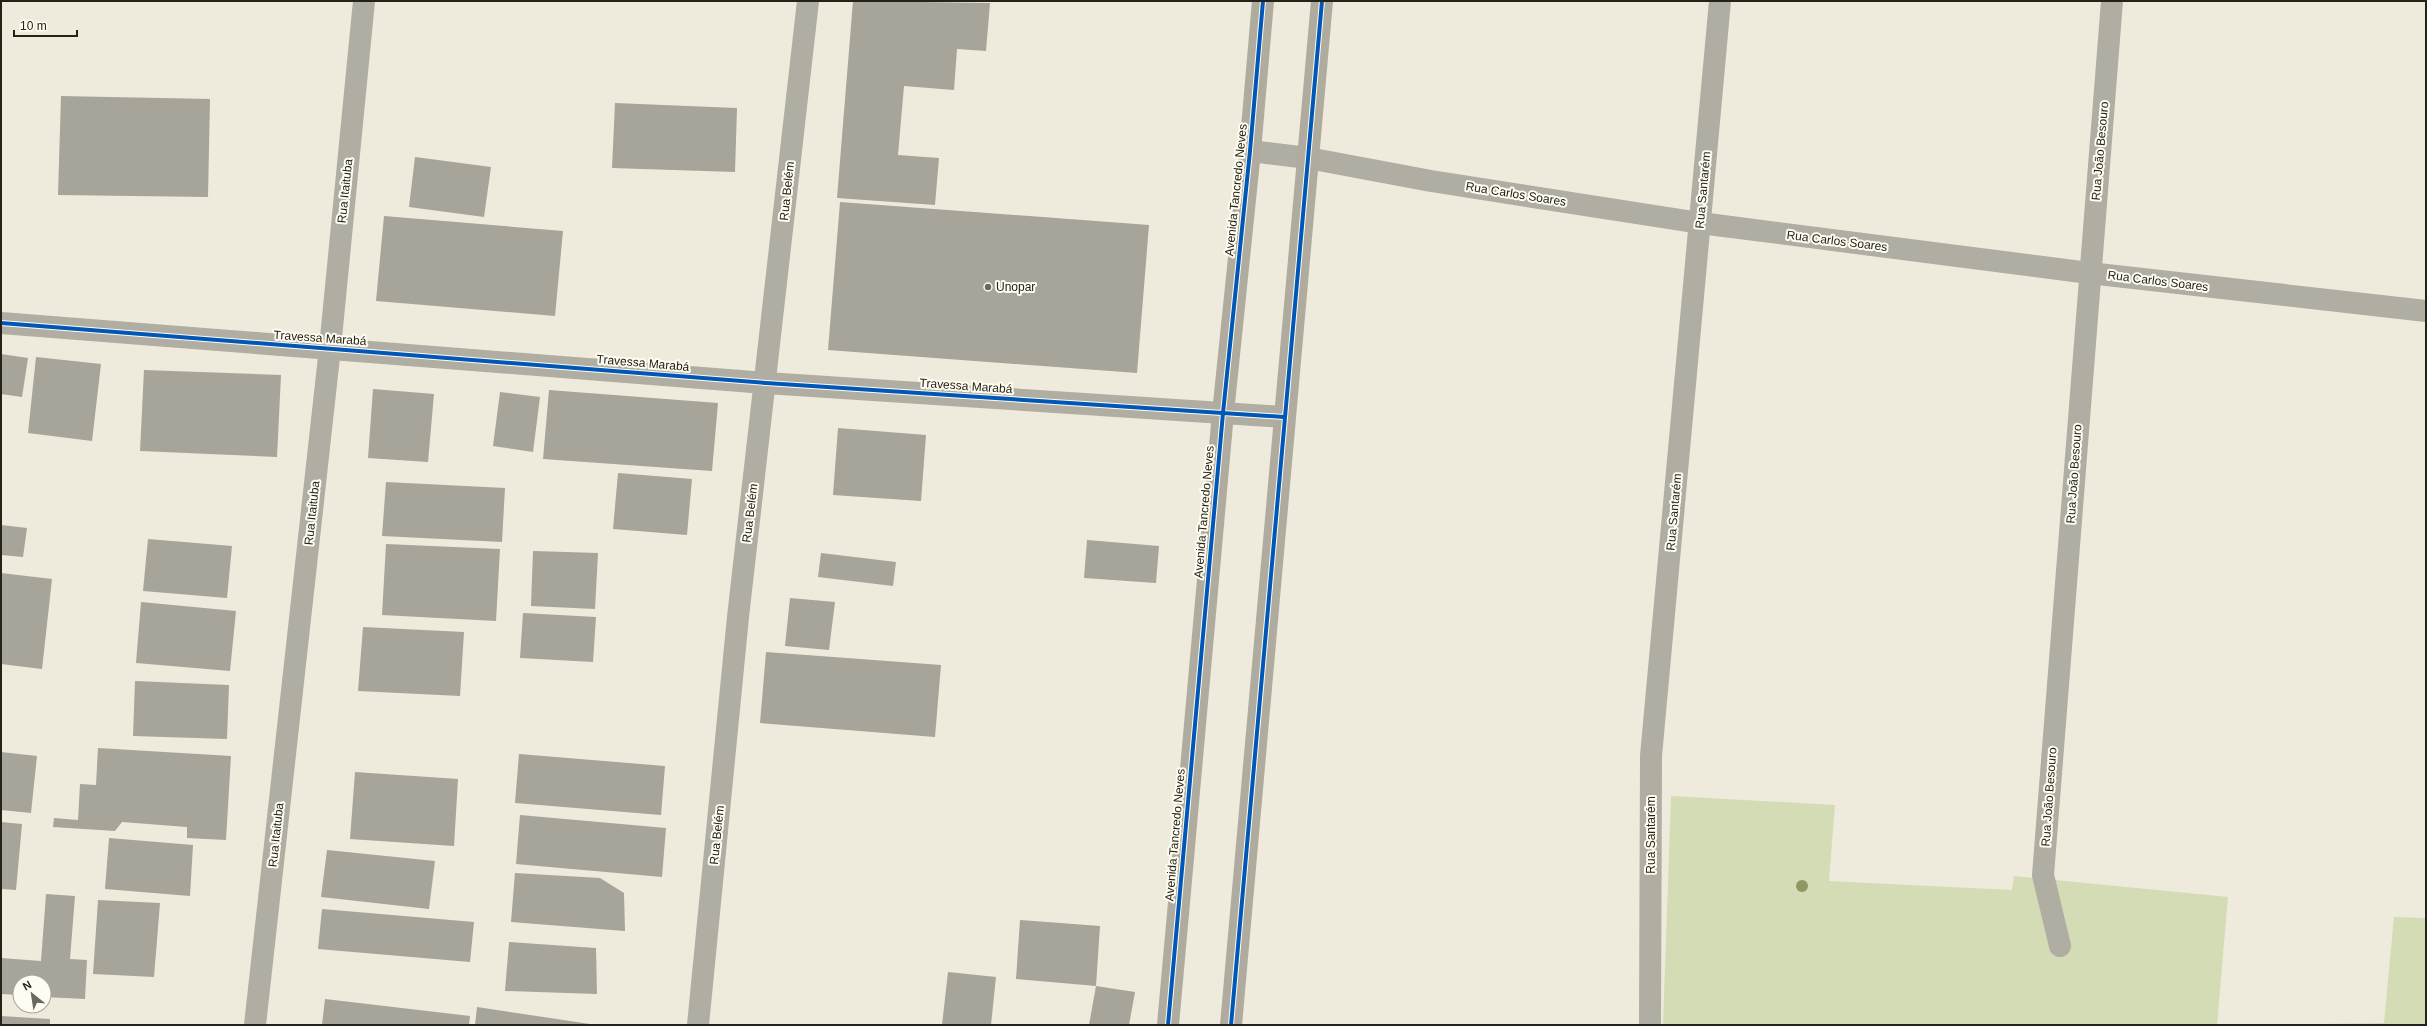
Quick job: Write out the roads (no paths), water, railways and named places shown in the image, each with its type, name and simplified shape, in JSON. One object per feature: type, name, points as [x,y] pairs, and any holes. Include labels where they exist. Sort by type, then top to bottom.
[{"type":"street","name":"Rua Itaituba","points":[[255,1025],[330,348],[364,1]]},
{"type":"street","name":"Rua Belém","points":[[698,1025],[738,617],[766,383],[808,1]]},
{"type":"street","name":"Avenida Tancredo Neves","points":[[1168,1025],[1223,413],[1250,152],[1263,1]]},
{"type":"street","points":[[1231,1025],[1322,1]]},
{"type":"street","name":"Rua Santarém","points":[[1650,1025],[1651,756],[1720,1]]},
{"type":"street","name":"Rua João Besouro","points":[[2060,946],[2044,875],[2089,273],[2112,1]]},
{"type":"street","name":"Rua Carlos Soares","points":[[1250,152],[1308,158],[1431,181],[1700,223],[2089,273],[2426,311]]},
{"type":"street","name":"Travessa Marabá","points":[[1,323],[766,383],[1284,417]]},
{"type":"place","name":"Unopar","points":[[988,287]]}]
